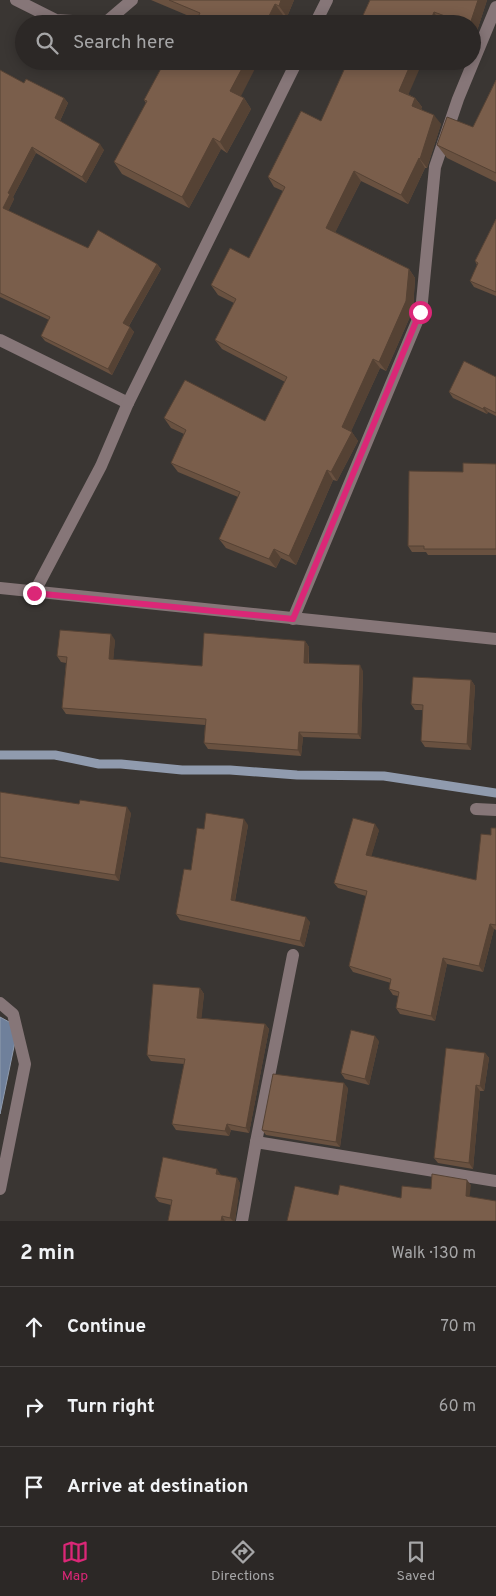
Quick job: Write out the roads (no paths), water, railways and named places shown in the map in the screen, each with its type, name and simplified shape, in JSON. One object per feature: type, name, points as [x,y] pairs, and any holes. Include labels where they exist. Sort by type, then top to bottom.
[{"type":"street","points":[[16,0],[46,15]]},
{"type":"street","points":[[114,15],[132,0]]},
{"type":"street","points":[[320,15],[327,0]]},
{"type":"street","points":[[481,43],[496,7]]},
{"type":"street","points":[[34,593],[101,466],[128,403],[293,70]]},
{"type":"street","points":[[293,619],[420,312],[435,167],[470,70]]},
{"type":"street","points":[[0,340],[128,403]]},
{"type":"street","points":[[0,588],[34,593],[496,638]]},
{"type":"street","points":[[476,809],[496,810]]},
{"type":"street","points":[[242,1221],[293,955]]},
{"type":"street","points":[[0,1004],[13,1014],[25,1064],[0,1189]]},
{"type":"street","points":[[256,1142],[496,1181]]},
{"type":"water","points":[[0,1017],[11,1023],[16,1037],[0,1114]]},
{"type":"waterway","points":[[0,755],[55,755],[99,764],[121,764],[182,770],[230,770],[297,775],[384,776],[496,793]]}]
